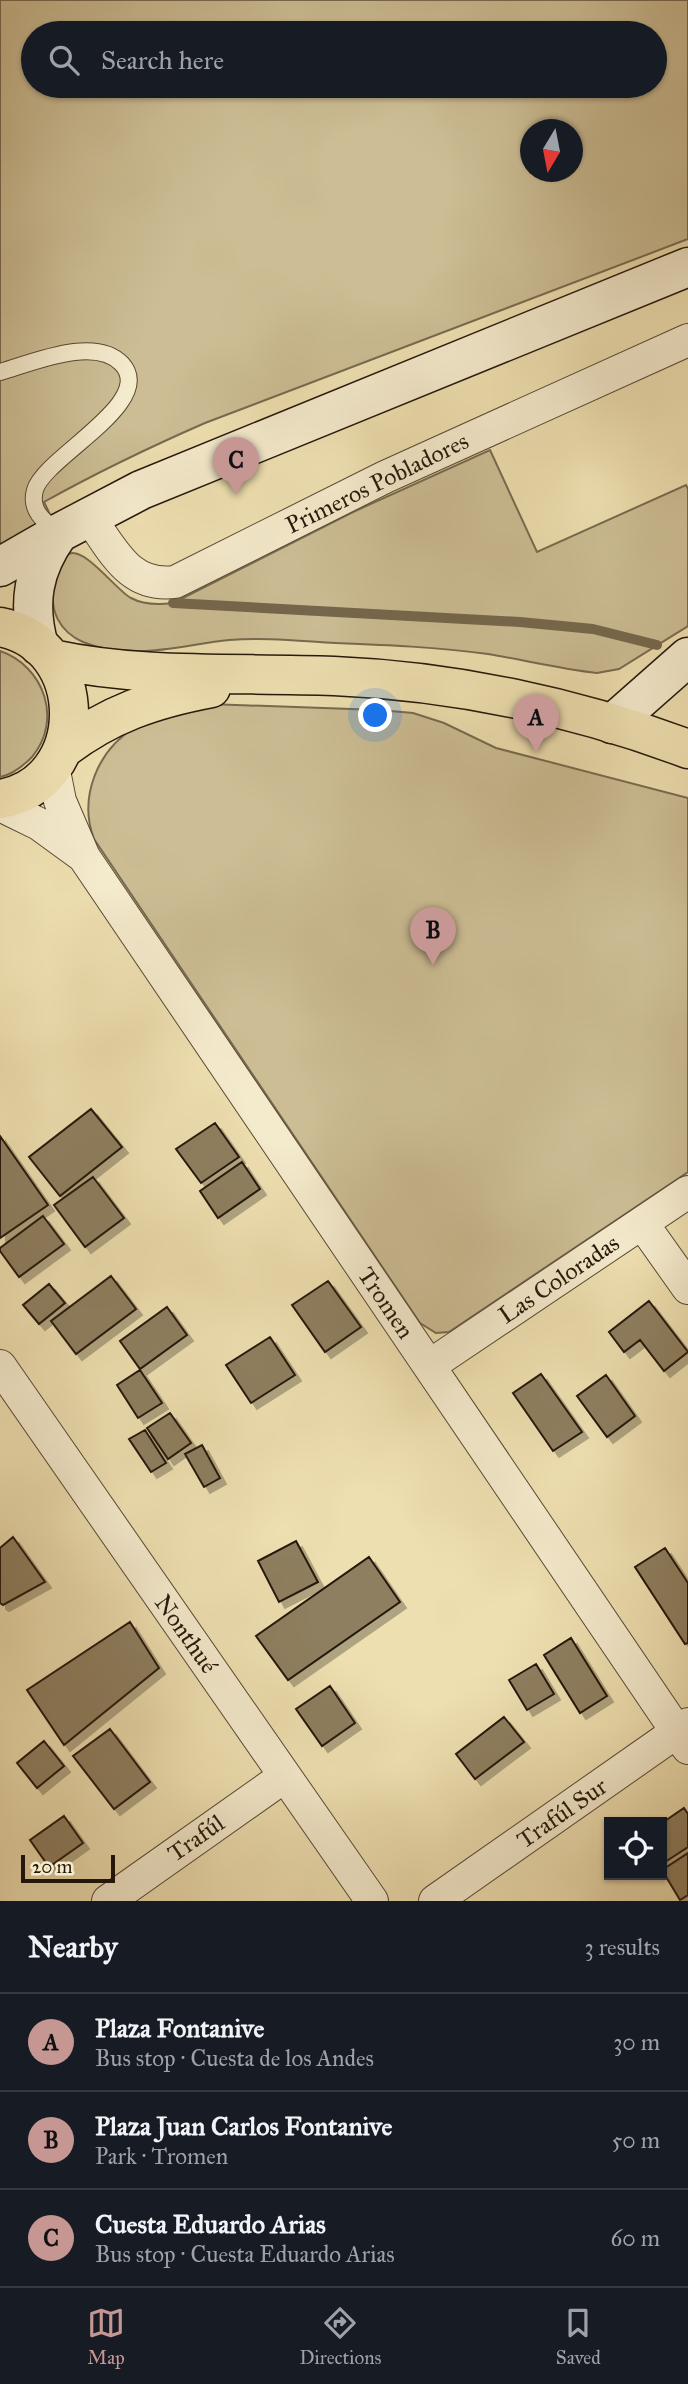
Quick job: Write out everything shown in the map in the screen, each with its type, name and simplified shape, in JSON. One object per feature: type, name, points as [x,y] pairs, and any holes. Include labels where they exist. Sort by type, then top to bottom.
[{"type":"main road","points":[[0,627],[23,635],[45,653],[62,675],[71,713],[69,731],[58,758]]},
{"type":"main road","points":[[45,653],[105,669],[335,676],[450,688],[523,701],[612,724],[688,749]]},
{"type":"main road","points":[[0,799],[24,791],[40,780],[58,758],[107,719],[135,707],[190,692],[273,676]]},
{"type":"street","points":[[0,567],[141,490],[688,267]]},
{"type":"street","name":"Primeros Pobladores","points":[[74,525],[132,574],[148,582],[175,582],[385,477],[688,340]]},
{"type":"street","points":[[45,653],[32,618],[34,587],[44,558],[74,525]]},
{"type":"street","points":[[612,724],[688,657]]},
{"type":"street","name":"Tromen","points":[[58,758],[60,801],[84,857],[429,1366],[684,1735]]},
{"type":"street","name":"Tromen","points":[[0,805],[27,817],[84,857]]},
{"type":"street","name":"Las Coloradas","points":[[429,1366],[688,1192]]},
{"type":"street","points":[[642,1223],[688,1289]]},
{"type":"street","name":"Nonthué","points":[[0,1366],[372,1901]]},
{"type":"street","name":"Trafúl Sur","points":[[435,1901],[684,1735]]},
{"type":"street","name":"Trafúl","points":[[108,1901],[285,1776]]},
{"type":"lane","points":[[0,372],[83,350],[115,358],[128,374],[125,394],[116,410],[44,474],[35,489],[34,507],[38,514],[74,525]]},
{"type":"shaded area","points":[[0,0],[688,0],[688,239],[205,423],[44,502],[59,533],[0,566]]},
{"type":"shaded area","points":[[490,450],[537,552],[686,485],[688,626],[619,669],[597,673],[469,652],[282,640],[229,640],[156,650],[119,651],[101,648],[75,638],[58,620],[53,604],[55,582],[61,564],[69,554],[75,553],[92,563],[131,598],[151,604],[173,603],[353,512]]},
{"type":"shaded area","points":[[0,651],[15,658],[38,681],[47,711],[46,727],[32,757],[17,770],[0,777]]},
{"type":"shaded area","points":[[209,704],[413,713],[444,723],[496,748],[688,798],[688,1172],[449,1332],[436,1333],[420,1323],[94,839],[88,807],[90,791],[102,761],[111,748],[143,723]]},
{"type":"building","points":[[91,1109],[122,1147],[60,1196],[29,1157]]},
{"type":"building","points":[[215,1123],[239,1157],[201,1183],[176,1149]]},
{"type":"building","points":[[0,1136],[48,1205],[0,1238]]},
{"type":"building","points":[[242,1162],[260,1189],[218,1218],[200,1191]]},
{"type":"building","points":[[93,1177],[124,1218],[85,1247],[54,1205]]},
{"type":"building","points":[[43,1216],[64,1244],[19,1277],[0,1248]]},
{"type":"building","points":[[111,1276],[136,1309],[76,1354],[51,1321]]},
{"type":"building","points":[[328,1281],[361,1327],[325,1352],[292,1305]]},
{"type":"building","points":[[49,1284],[65,1303],[39,1324],[23,1305]]},
{"type":"building","points":[[649,1301],[688,1352],[664,1371],[640,1340],[624,1352],[609,1332]]},
{"type":"building","points":[[167,1307],[187,1335],[140,1369],[120,1341]]},
{"type":"building","points":[[270,1337],[295,1375],[251,1403],[226,1365]]},
{"type":"building","points":[[140,1370],[162,1403],[138,1418],[117,1385]]},
{"type":"building","points":[[541,1374],[582,1432],[553,1451],[513,1393]]},
{"type":"building","points":[[606,1375],[635,1416],[607,1437],[577,1396]]},
{"type":"building","points":[[170,1413],[191,1443],[168,1459],[147,1428]]},
{"type":"building","points":[[145,1430],[166,1463],[151,1472],[129,1439]]},
{"type":"building","points":[[202,1445],[220,1478],[204,1487],[185,1454]]},
{"type":"building","points":[[13,1537],[45,1582],[3,1605],[0,1603],[0,1548]]},
{"type":"building","points":[[296,1541],[318,1582],[279,1602],[258,1561]]},
{"type":"building","points":[[665,1548],[688,1583],[688,1643],[685,1644],[635,1567]]},
{"type":"building","points":[[369,1557],[400,1602],[288,1680],[256,1636]]},
{"type":"building","points":[[130,1622],[159,1668],[64,1745],[27,1690]]},
{"type":"building","points":[[571,1638],[607,1696],[580,1713],[544,1655]]},
{"type":"building","points":[[536,1664],[554,1694],[527,1710],[509,1680]]},
{"type":"building","points":[[330,1686],[355,1723],[322,1746],[296,1709]]},
{"type":"building","points":[[504,1717],[524,1742],[475,1779],[456,1754]]},
{"type":"building","points":[[110,1729],[150,1782],[114,1809],[73,1756]]},
{"type":"building","points":[[44,1741],[64,1766],[37,1788],[17,1763]]},
{"type":"building","points":[[684,1808],[688,1814],[688,1847],[667,1861],[667,1820]]},
{"type":"building","points":[[64,1816],[83,1843],[49,1867],[30,1840]]},
{"type":"building","points":[[688,1853],[688,1895],[680,1900],[667,1878],[667,1867]]},
{"type":"waterway","points":[[173,603],[520,622],[593,629],[657,645]]},
{"type":"place","name":"Cuesta Eduardo Arias","points":[[236,495]]},
{"type":"place","name":"Plaza Fontanive","points":[[536,752]]},
{"type":"place","name":"Plaza Juan Carlos Fontanive","points":[[433,965]]}]
